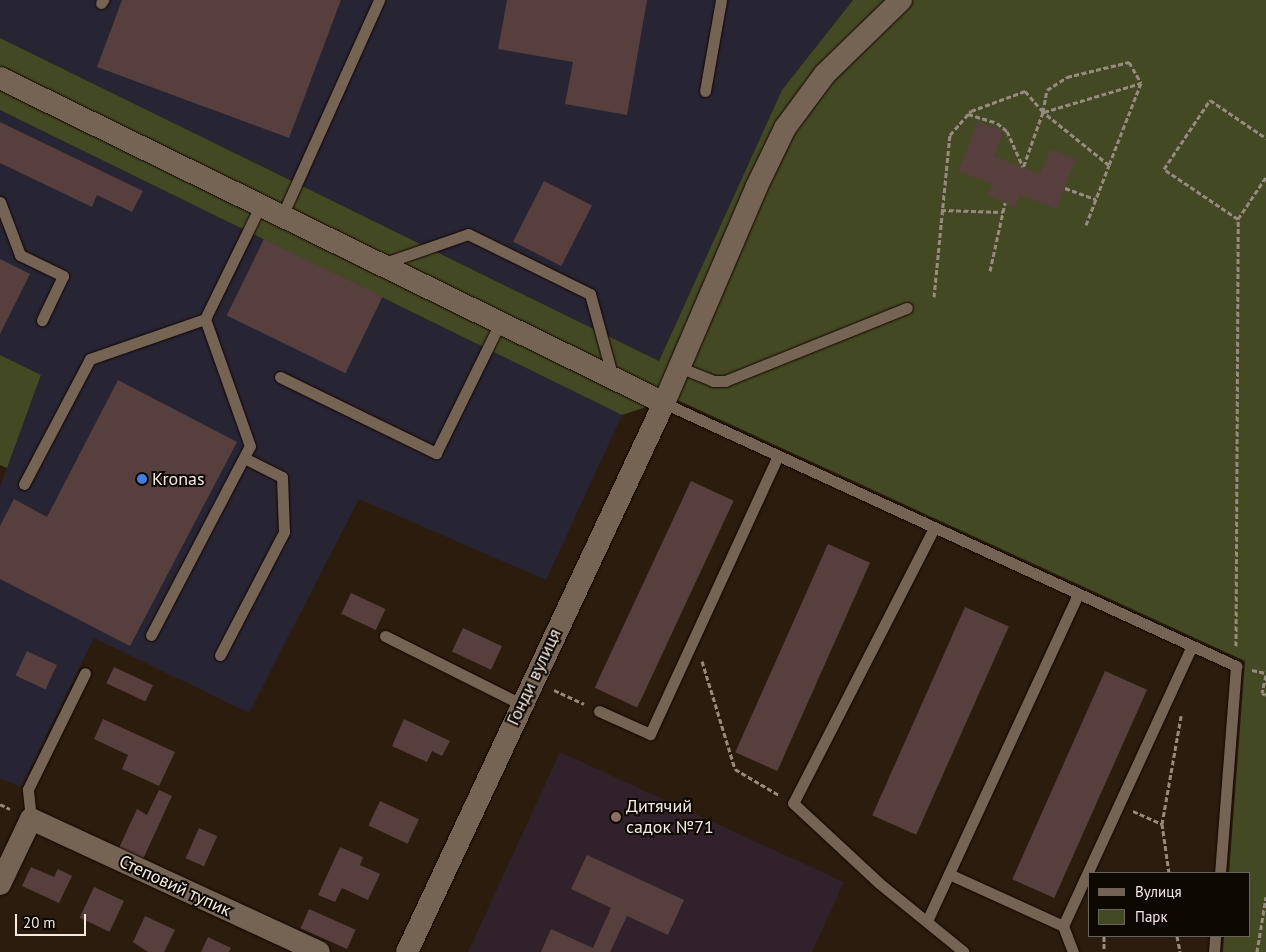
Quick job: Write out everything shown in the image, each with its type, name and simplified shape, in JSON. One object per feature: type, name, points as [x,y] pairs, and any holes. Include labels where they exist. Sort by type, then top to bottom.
[{"type":"street","name":"Гонди вулиця","points":[[407,952],[521,704],[664,403],[756,188],[785,128],[825,74],[901,0]]},
{"type":"street","points":[[0,78],[664,403]]},
{"type":"street","points":[[0,884],[31,820]]},
{"type":"street","name":"Степовий тупик","points":[[31,820],[319,952]]},
{"type":"lane","points":[[282,216],[379,0]]},
{"type":"lane","points":[[705,91],[721,0]]},
{"type":"lane","points":[[0,202],[20,255],[63,276],[42,320]]},
{"type":"lane","points":[[24,484],[90,359],[205,319],[260,206]]},
{"type":"lane","points":[[380,265],[468,234],[590,294],[613,378]]},
{"type":"lane","points":[[679,367],[713,381],[725,381],[907,308]]},
{"type":"lane","points":[[151,635],[250,446],[205,319]]},
{"type":"lane","points":[[280,377],[436,453],[500,323]]},
{"type":"lane","points":[[664,403],[1236,666],[1220,872]]},
{"type":"lane","points":[[598,711],[650,734],[778,456]]},
{"type":"lane","points":[[220,655],[284,532],[282,477],[244,458]]},
{"type":"lane","points":[[934,528],[793,803],[879,883],[964,952]]},
{"type":"lane","points":[[927,921],[1078,594]]},
{"type":"lane","points":[[385,636],[521,704]]},
{"type":"lane","points":[[1063,926],[1192,646]]},
{"type":"lane","points":[[31,820],[28,789],[85,673]]},
{"type":"lane","points":[[949,874],[1063,926],[1073,952]]},
{"type":"lane","points":[[1214,952],[1215,937]]},
{"type":"path","points":[[968,114],[997,123],[1007,131],[1023,168],[1043,112],[1046,90],[1067,77],[1129,62],[1141,83]]},
{"type":"path","points":[[1043,112],[1141,83]]},
{"type":"path","points":[[1086,225],[1141,83]]},
{"type":"path","points":[[934,297],[941,210],[950,135],[968,114],[1025,91],[1043,112],[1109,165]]},
{"type":"path","points":[[1238,219],[1164,169],[1210,100],[1266,138]]},
{"type":"path","points":[[1236,666],[1238,219],[1266,177]]},
{"type":"path","points":[[1065,188],[1096,198]]},
{"type":"path","points":[[990,271],[1005,203]]},
{"type":"path","points":[[941,210],[1003,212]]},
{"type":"path","points":[[695,637],[735,769],[793,803]]},
{"type":"path","points":[[1266,675],[1262,694],[1266,694]]},
{"type":"path","points":[[552,689],[598,711]]},
{"type":"path","points":[[1169,872],[1162,824],[1181,712]]},
{"type":"path","points":[[1119,805],[1162,824]]},
{"type":"path","points":[[1257,952],[1266,897]]},
{"type":"path","points":[[1104,937],[1104,952]]},
{"type":"path","points":[[1177,937],[1180,952]]},
{"type":"shaded area","points":[[0,0],[853,0],[782,90],[659,361],[0,38]]},
{"type":"shaded area","points":[[0,110],[622,415],[546,580],[359,499],[249,713],[94,638],[21,787],[0,778],[0,487],[41,375],[0,355]]},
{"type":"shaded area","name":"Дитячий садок №71","points":[[560,752],[844,882],[812,952],[468,952]]},
{"type":"green space","points":[[853,0],[1266,0],[1266,952],[1223,952],[1224,937],[1251,937],[1251,872],[1229,872],[1245,661],[673,398],[622,415],[0,110],[0,38],[659,361],[782,90]]},
{"type":"green space","points":[[0,355],[41,375],[7,468],[0,465]]},
{"type":"building","points":[[122,0],[341,0],[289,138],[97,67]]},
{"type":"building","points":[[507,0],[647,0],[627,115],[565,104],[573,62],[498,49]]},
{"type":"building","points":[[978,121],[1004,131],[994,156],[1040,174],[1050,149],[1076,159],[1057,209],[1020,195],[1015,207],[988,196],[992,184],[958,171]]},
{"type":"building","points":[[0,122],[143,191],[132,212],[97,195],[92,207],[0,163]]},
{"type":"building","points":[[544,181],[592,206],[561,266],[513,242]]},
{"type":"building","points":[[264,239],[383,297],[345,373],[227,315]]},
{"type":"building","points":[[0,259],[30,274],[0,334]]},
{"type":"building","points":[[118,380],[237,442],[130,646],[0,579],[0,526],[14,499],[47,517]]},
{"type":"building","points":[[691,481],[734,501],[637,708],[595,688]]},
{"type":"building","points":[[828,544],[870,563],[777,771],[735,752]]},
{"type":"building","points":[[351,593],[385,609],[376,630],[341,614]]},
{"type":"building","points":[[965,607],[1009,627],[916,835],[872,815]]},
{"type":"building","points":[[463,628],[502,646],[491,670],[452,652]]},
{"type":"building","points":[[27,651],[57,665],[45,689],[16,675]]},
{"type":"building","points":[[114,667],[153,685],[145,701],[106,683]]},
{"type":"building","points":[[1105,671],[1147,690],[1054,898],[1012,879]]},
{"type":"building","points":[[103,719],[175,752],[159,786],[122,769],[128,755],[94,739]]},
{"type":"building","points":[[404,719],[450,741],[442,756],[432,751],[427,762],[392,746]]},
{"type":"building","points":[[159,790],[172,796],[143,859],[119,848],[137,809],[147,815]]},
{"type":"building","points":[[380,801],[419,819],[408,844],[369,825]]},
{"type":"building","points":[[199,828],[217,836],[204,866],[186,858]]},
{"type":"building","points":[[340,847],[363,857],[360,865],[380,874],[368,900],[342,888],[335,902],[318,895]]},
{"type":"building","points":[[587,855],[684,900],[668,935],[627,916],[610,952],[541,952],[551,929],[593,948],[611,908],[571,889]]},
{"type":"building","points":[[31,867],[54,877],[58,869],[72,876],[59,903],[22,886]]},
{"type":"building","points":[[94,887],[124,901],[110,932],[80,918]]},
{"type":"building","points":[[309,909],[356,930],[347,949],[300,928]]},
{"type":"building","points":[[145,916],[175,930],[164,952],[148,952],[133,942]]},
{"type":"building","points":[[208,937],[231,948],[229,952],[201,952]]},
{"type":"place","name":"Kronas","points":[[142,479]]},
{"type":"place","name":"Дитячий садок №71","points":[[616,817]]}]
